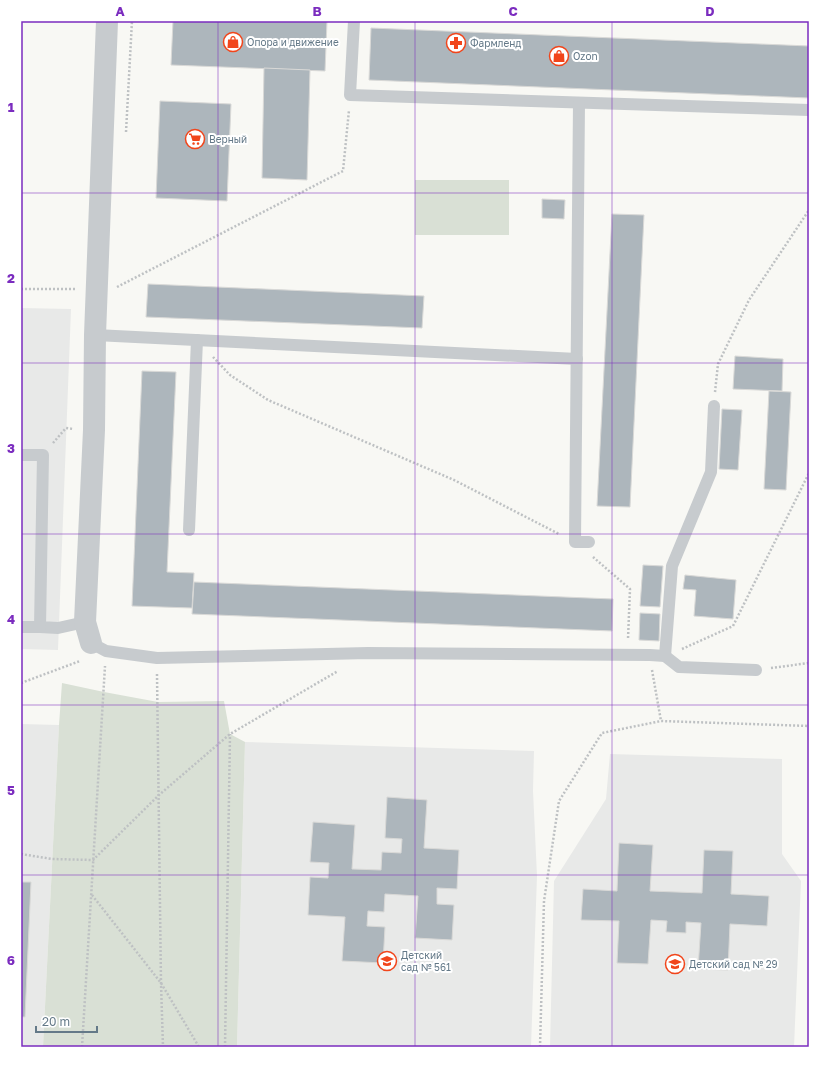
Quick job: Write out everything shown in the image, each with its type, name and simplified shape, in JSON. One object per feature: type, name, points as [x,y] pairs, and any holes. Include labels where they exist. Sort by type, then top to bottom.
[{"type":"street","points":[[98,647],[85,622],[94,430],[95,335],[107,21]]},
{"type":"lane","points":[[354,21],[350,95],[809,110]]},
{"type":"lane","points":[[579,103],[575,542],[589,542]]},
{"type":"lane","points":[[95,335],[577,359]]},
{"type":"lane","points":[[189,530],[197,340]]},
{"type":"lane","points":[[665,656],[672,566],[711,472],[714,406]]},
{"type":"lane","points":[[21,455],[42,455],[40,628]]},
{"type":"lane","points":[[21,627],[58,628],[85,622]]},
{"type":"lane","points":[[98,647],[157,658],[368,653],[650,655],[665,656],[679,667],[756,670]]},
{"type":"path","points":[[21,289],[117,288],[343,171],[350,95]]},
{"type":"path","points":[[714,406],[718,364],[749,300],[809,210]]},
{"type":"path","points":[[197,340],[230,375],[268,400],[454,480],[575,542],[630,589],[628,639],[650,655],[661,721]]},
{"type":"path","points":[[665,656],[733,626],[809,474]]},
{"type":"path","points":[[21,683],[98,647],[93,860],[82,1047]]},
{"type":"path","points":[[21,854],[52,859],[93,860],[159,795],[230,734],[368,653]]},
{"type":"path","points":[[157,658],[163,1047]]},
{"type":"path","points":[[756,670],[809,663]]},
{"type":"path","points":[[540,1047],[544,901],[559,801],[602,733],[661,721],[809,726]]},
{"type":"path","points":[[225,1047],[230,734]]},
{"type":"path","points":[[91,894],[161,983],[199,1047]]},
{"type":"shaded area","points":[[415,180],[509,180],[509,235],[415,235]]},
{"type":"shaded area","points":[[21,308],[71,309],[58,650],[21,649]]},
{"type":"shaded area","points":[[62,683],[158,702],[224,701],[230,734],[245,742],[237,1047],[43,1047]]},
{"type":"shaded area","points":[[21,724],[59,725],[43,1047],[21,1047]]},
{"type":"shaded area","name":"Детский сад № 561","points":[[245,742],[534,751],[533,791],[537,876],[531,1047],[237,1047]]},
{"type":"shaded area","name":"Детский сад № 29","points":[[610,754],[782,759],[782,854],[801,881],[794,1047],[550,1047],[554,881],[606,799]]},
{"type":"building","points":[[173,21],[327,21],[325,71],[171,65]]},
{"type":"building","points":[[371,28],[809,46],[809,98],[369,80]]},
{"type":"building","points":[[264,68],[310,70],[307,180],[262,178]]},
{"type":"building","points":[[160,101],[231,104],[227,201],[156,198]]},
{"type":"building","points":[[542,199],[565,200],[564,219],[542,218]]},
{"type":"building","points":[[612,214],[644,215],[630,507],[597,506]]},
{"type":"building","points":[[148,284],[424,296],[422,328],[146,317]]},
{"type":"building","points":[[735,356],[783,359],[782,391],[733,389]]},
{"type":"building","points":[[142,371],[176,372],[167,572],[194,573],[192,608],[132,606]]},
{"type":"building","points":[[769,391],[791,392],[786,490],[764,489]]},
{"type":"building","points":[[722,409],[742,410],[738,470],[719,469]]},
{"type":"building","points":[[643,565],[663,566],[660,607],[640,606]]},
{"type":"building","points":[[685,575],[736,580],[733,619],[694,616],[696,590],[683,589]]},
{"type":"building","points":[[194,582],[613,599],[612,631],[192,614]]},
{"type":"building","points":[[640,613],[660,614],[659,641],[639,640]]},
{"type":"building","points":[[387,797],[427,800],[424,848],[459,850],[457,889],[437,888],[437,904],[454,905],[452,940],[415,938],[418,896],[385,894],[384,912],[368,911],[367,926],[385,927],[383,963],[342,961],[345,917],[308,915],[310,877],[328,878],[329,863],[310,862],[313,822],[355,825],[352,869],[381,870],[382,852],[401,853],[402,839],[385,838]]},
{"type":"building","points":[[619,843],[653,845],[650,891],[702,893],[704,850],[733,851],[731,894],[769,896],[767,926],[730,924],[728,970],[698,969],[701,923],[686,922],[686,933],[666,932],[667,921],[651,920],[648,964],[617,963],[619,921],[581,920],[583,889],[617,891]]},
{"type":"building","points":[[21,882],[31,882],[25,1017],[21,1017]]},
{"type":"place","name":"Опора и движение","points":[[233,42]]},
{"type":"place","name":"Фармленд","points":[[456,43]]},
{"type":"place","name":"Ozon","points":[[559,56]]},
{"type":"place","name":"Верный","points":[[195,139]]},
{"type":"place","name":"Детский сад № 561","points":[[387,961]]},
{"type":"place","name":"Детский сад № 29","points":[[675,964]]}]
